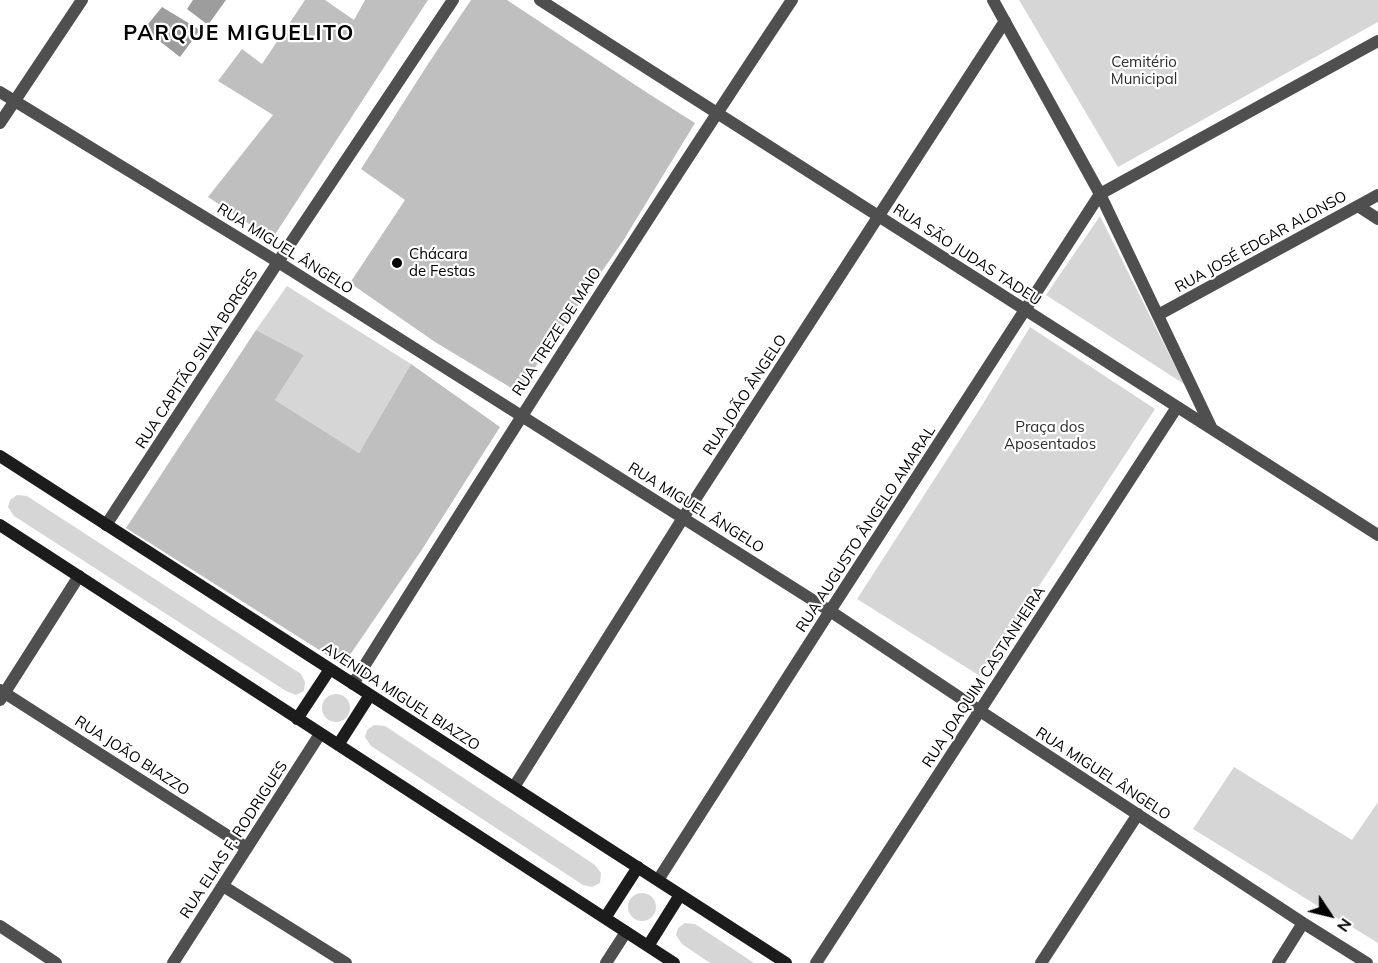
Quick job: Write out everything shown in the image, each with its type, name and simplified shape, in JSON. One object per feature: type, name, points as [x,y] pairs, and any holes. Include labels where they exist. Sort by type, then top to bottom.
[{"type":"street","points":[[0,123],[82,0]]},
{"type":"street","name":"RUA CAPITÃO SILVA BORGES","points":[[106,525],[278,261],[453,0]]},
{"type":"street","name":"RUA SÃO JUDAS TADEU","points":[[540,0],[1378,535]]},
{"type":"street","name":"RUA TREZE DE MAIO","points":[[353,684],[521,416],[792,0]]},
{"type":"street","points":[[993,0],[1100,194],[1213,430]]},
{"type":"street","name":"RUA JOÃO ÂNGELO","points":[[514,787],[683,518],[1005,21]]},
{"type":"street","points":[[1100,194],[1378,41]]},
{"type":"street","name":"RUA MIGUEL ÂNGELO","points":[[0,92],[278,261],[830,611],[1367,963]]},
{"type":"street","name":"RUA AUGUSTO ÂNGELO AMARAL","points":[[658,880],[1100,194]]},
{"type":"street","name":"RUA JOSÉ EDGAR ALONSO","points":[[1158,315],[1378,195]]},
{"type":"street","points":[[1358,206],[1378,219]]},
{"type":"street","name":"RUA JOAQUIM CASTANHEIRA","points":[[816,963],[1177,407]]},
{"type":"street","name":"AVENIDA MIGUEL BIAZZO","points":[[0,456],[786,963]]},
{"type":"street","points":[[0,525],[674,963]]},
{"type":"street","points":[[2,695],[80,576]]},
{"type":"street","points":[[297,719],[330,669]]},
{"type":"street","name":"RUA JOÃO BIAZZO","points":[[2,695],[247,848]]},
{"type":"street","points":[[338,745],[370,695]]},
{"type":"street","name":"RUA ELIAS F. RODRIGUES","points":[[174,963],[320,734]]},
{"type":"street","points":[[1041,963],[1138,814]]},
{"type":"street","points":[[605,918],[638,867]]},
{"type":"street","points":[[223,886],[346,963]]},
{"type":"street","points":[[648,946],[681,895]]},
{"type":"street","points":[[1278,963],[1303,923]]},
{"type":"street","points":[[0,927],[56,963]]},
{"type":"street","points":[[606,963],[626,932]]},
{"type":"green space","name":"Cemitério Municipal","points":[[1019,0],[1378,0],[1378,22],[1118,167]]},
{"type":"green space","points":[[1100,216],[1184,384],[1046,295]]},
{"type":"green space","points":[[287,286],[411,364],[359,453],[275,400],[304,355],[256,330]]},
{"type":"green space","name":"Praça dos Aposentados","points":[[1030,327],[1155,409],[980,676],[857,599]]},
{"type":"green space","points":[[17,495],[27,496],[301,674],[305,682],[304,691],[296,695],[286,691],[14,516],[8,507],[10,500]]},
{"type":"green space","points":[[336,694],[346,698],[350,708],[346,718],[336,722],[326,718],[322,708],[326,698]]},
{"type":"green space","points":[[374,725],[385,726],[595,865],[601,873],[600,883],[592,887],[583,885],[371,746],[365,737],[367,730]]},
{"type":"green space","points":[[1234,767],[1352,840],[1378,802],[1378,943],[1193,829]]},
{"type":"green space","points":[[642,893],[652,897],[656,907],[652,917],[642,921],[632,917],[628,907],[632,897]]},
{"type":"green space","points":[[685,923],[695,924],[754,963],[710,963],[682,944],[676,935],[678,928]]},
{"type":"shaded area","points":[[193,0],[226,0],[208,25],[187,9]]},
{"type":"shaded area","points":[[162,7],[200,30],[180,57],[144,29]]},
{"type":"building","points":[[305,0],[325,0],[354,20],[365,0],[428,0],[272,239],[208,197],[273,115],[218,81],[242,49],[262,64]]},
{"type":"building","points":[[471,0],[507,0],[695,123],[623,241],[518,392],[435,342],[350,283],[405,200],[361,169]]},
{"type":"building","points":[[256,330],[304,355],[275,400],[359,453],[411,364],[500,427],[421,551],[343,665],[126,528]]},
{"type":"place","name":"Chácara de Festas","points":[[397,263]]},
{"type":"district","name":"PARQUE MIGUELITO","points":[[239,34]]}]
